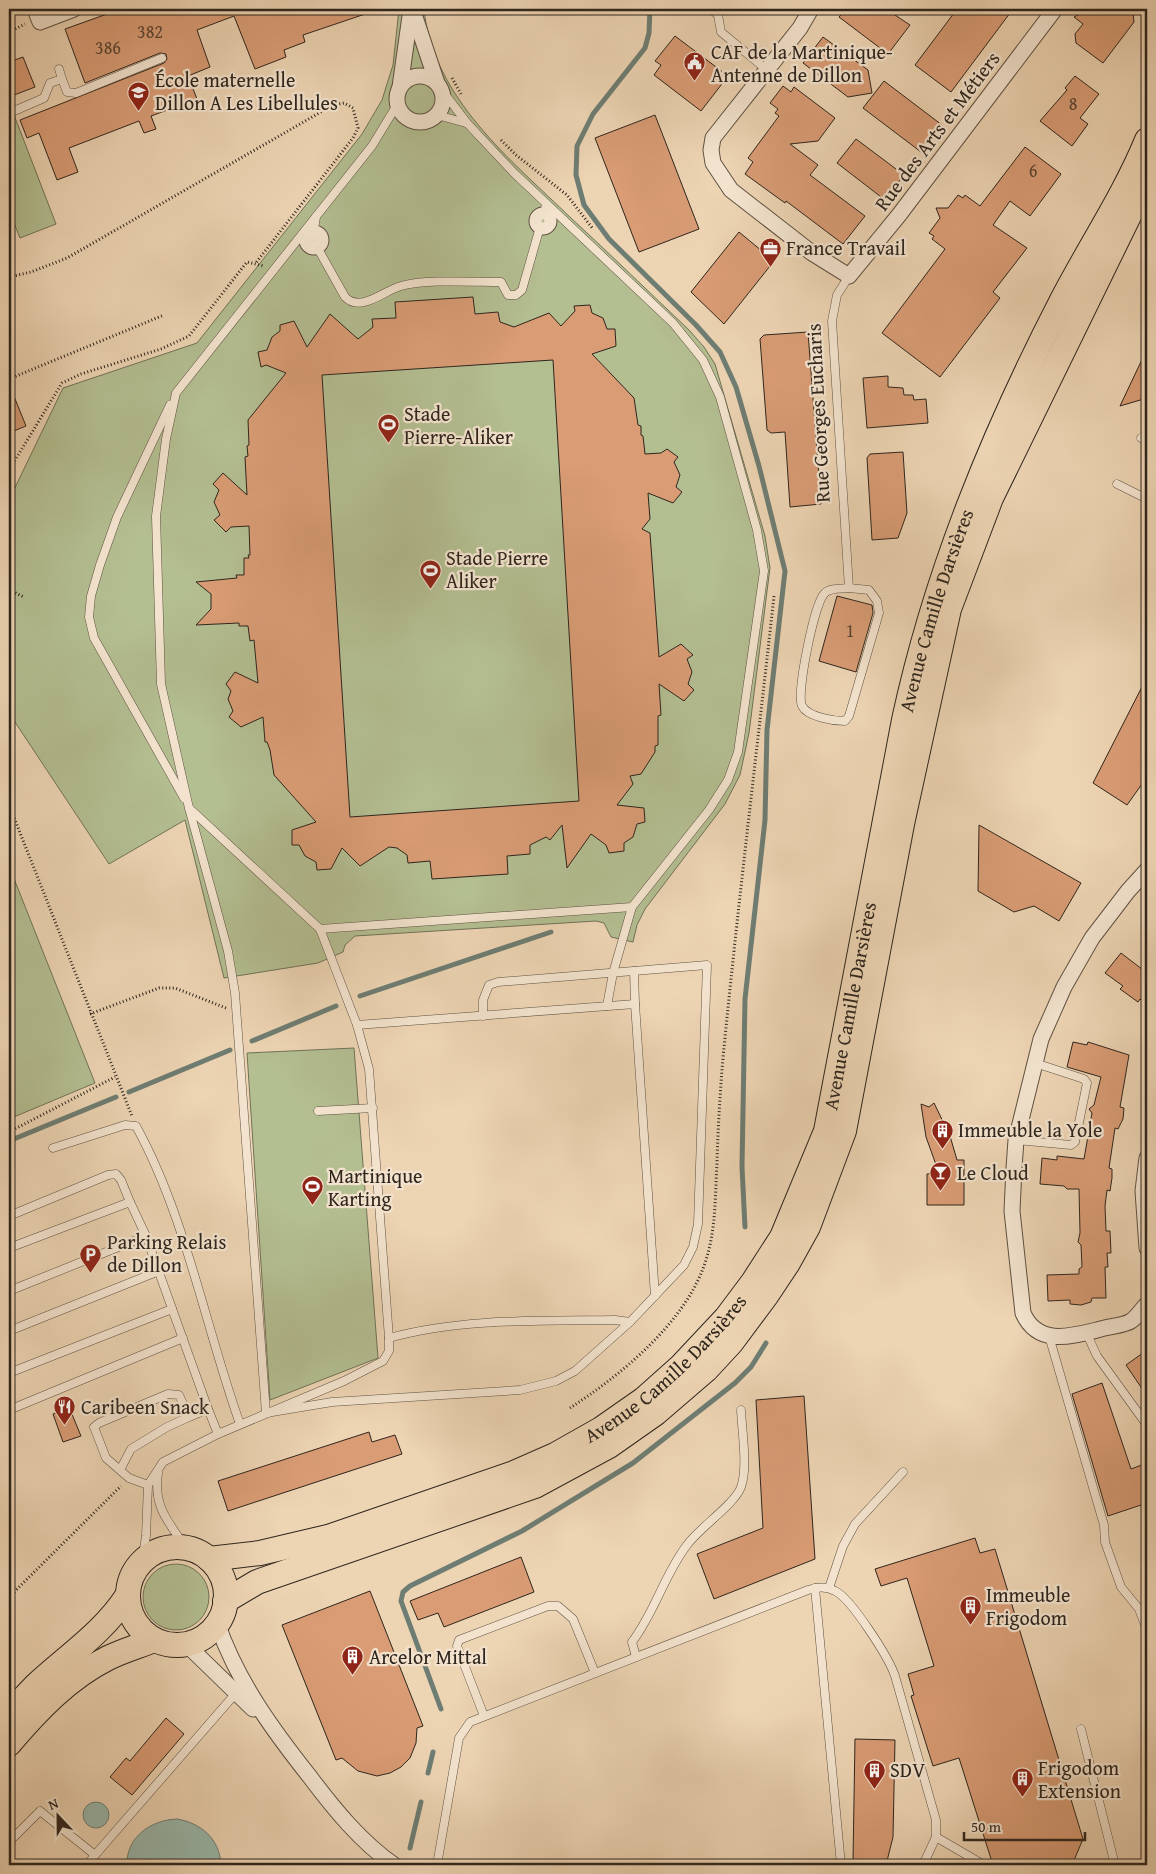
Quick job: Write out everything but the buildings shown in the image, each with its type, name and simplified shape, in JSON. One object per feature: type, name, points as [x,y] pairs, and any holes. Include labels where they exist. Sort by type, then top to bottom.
[{"type":"main road","name":"Avenue Camille Darsières","points":[[209,1559],[260,1553],[328,1537],[514,1473],[554,1455],[601,1429],[644,1398],[709,1337],[753,1282],[782,1236],[826,1131],[904,720],[915,671],[943,572],[971,497],[1019,389],[1062,300],[1137,165],[1147,140]]},
{"type":"main road","name":"Avenue Camille Darsières","points":[[225,1600],[257,1582],[535,1486],[577,1465],[656,1413],[706,1370],[732,1343],[788,1263],[808,1227],[844,1131],[902,824],[949,609],[991,498],[1147,179]]},
{"type":"main road","points":[[9,1715],[35,1687],[116,1614],[127,1596],[134,1572],[142,1562],[155,1552],[170,1548],[186,1548],[209,1559],[219,1571],[225,1585],[225,1600],[217,1623],[209,1633],[186,1644],[170,1644],[154,1640],[143,1633],[135,1622],[127,1596]]},
{"type":"main road","points":[[9,1744],[43,1704],[89,1669],[108,1658],[154,1640]]},
{"type":"street","points":[[29,13],[40,22],[74,9]]},
{"type":"street","points":[[412,9],[439,86],[443,103],[437,115],[426,121],[414,122],[403,115],[397,104],[412,9]]},
{"type":"street","points":[[811,9],[800,28],[713,138],[711,150],[713,163],[731,190],[812,253],[848,276]]},
{"type":"street","name":"Rue des Arts et Métiers","points":[[848,276],[899,214],[1055,9]]},
{"type":"street","points":[[400,87],[409,79],[421,76],[439,86]]},
{"type":"street","points":[[1147,870],[1128,891],[1092,938],[1051,1014],[1041,1039],[1016,1140],[1012,1211],[1023,1313],[1028,1324],[1049,1336],[1086,1332],[1128,1322],[1147,1304]]},
{"type":"street","points":[[1147,1158],[1143,1191],[1147,1248]]},
{"type":"street","points":[[217,1623],[235,1668],[270,1726],[327,1799],[375,1852],[394,1865]]},
{"type":"street","points":[[186,1644],[270,1726]]},
{"type":"lane","points":[[711,9],[718,15],[721,32],[767,70]]},
{"type":"lane","points":[[58,69],[67,92],[76,93],[162,58]]},
{"type":"lane","points":[[14,112],[44,98],[50,83],[62,79]]},
{"type":"lane","points":[[439,86],[466,123],[544,215],[673,322],[703,360],[720,397],[757,530],[764,571],[738,752],[728,780],[709,810],[632,907],[613,973],[607,1006]]},
{"type":"lane","points":[[142,1562],[146,1536],[148,1485],[168,1458],[240,1424],[344,1381],[382,1361],[389,1351],[389,1338],[370,1069],[357,1025],[320,928],[189,808],[94,638],[89,617],[91,596],[117,517],[176,393],[272,269],[372,146],[397,104]]},
{"type":"lane","points":[[437,115],[466,123]]},
{"type":"lane","points":[[316,215],[315,240],[341,290],[351,303],[360,304],[405,285],[501,282],[508,295],[516,294],[522,290],[544,215]]},
{"type":"lane","name":"Rue Georges Eucharis","points":[[848,276],[837,295],[832,322],[849,588]]},
{"type":"lane","points":[[176,393],[166,439],[156,516],[160,684],[189,808],[228,951],[236,1012],[266,1413]]},
{"type":"lane","points":[[1117,484],[1147,499]]},
{"type":"lane","points":[[849,588],[869,590],[877,601],[879,612],[849,716],[845,721],[836,721],[806,712],[801,704],[800,695],[808,644],[822,597],[829,590],[849,588]]},
{"type":"lane","points":[[320,928],[632,907]]},
{"type":"lane","points":[[266,1413],[332,1402],[520,1390],[556,1381],[575,1372],[630,1322],[684,1266],[693,1247],[698,1224],[707,965],[489,984],[483,1000],[483,1016]]},
{"type":"lane","points":[[634,971],[655,1296]]},
{"type":"lane","points":[[357,1025],[635,1004]]},
{"type":"lane","points":[[1016,1140],[1060,1145],[1071,1145],[1075,1142],[1087,1083],[1084,1079],[1036,1063]]},
{"type":"lane","points":[[318,1111],[373,1108]]},
{"type":"lane","points":[[53,1148],[125,1125],[136,1126],[159,1174],[188,1254],[240,1424]]},
{"type":"lane","points":[[9,1216],[116,1174],[121,1180],[146,1236],[218,1434]]},
{"type":"lane","points":[[9,1248],[130,1202]]},
{"type":"lane","points":[[9,1290],[146,1236]]},
{"type":"lane","points":[[9,1332],[159,1271]]},
{"type":"lane","points":[[9,1373],[172,1309]]},
{"type":"lane","points":[[389,1338],[423,1330],[498,1323],[615,1320],[630,1322]]},
{"type":"lane","points":[[1086,1332],[1097,1356],[1147,1425]]},
{"type":"lane","points":[[1049,1336],[1104,1525],[1105,1542],[1121,1587],[1139,1609],[1147,1630]]},
{"type":"lane","points":[[9,1410],[183,1338]]},
{"type":"lane","points":[[148,1485],[129,1478],[106,1458],[94,1432],[94,1427],[99,1423],[174,1394],[179,1395],[189,1417]]},
{"type":"lane","points":[[120,1470],[131,1449],[167,1427],[208,1409]]},
{"type":"lane","points":[[636,1657],[632,1642],[648,1621],[680,1556],[696,1534],[741,1488],[744,1476],[741,1410]]},
{"type":"lane","points":[[158,1469],[155,1491],[161,1512],[186,1548]]},
{"type":"lane","points":[[829,1588],[842,1546],[855,1524],[903,1472]]},
{"type":"lane","points":[[815,1588],[842,1865]]},
{"type":"lane","points":[[437,1865],[459,1738],[470,1722],[815,1588],[829,1588],[846,1599],[891,1664],[934,1809],[936,1837],[923,1865]]},
{"type":"lane","points":[[484,1716],[457,1646],[459,1640],[548,1606],[558,1606],[573,1618],[595,1673]]},
{"type":"lane","points":[[87,1865],[236,1693]]},
{"type":"lane","points":[[1081,1729],[1115,1865]]},
{"type":"lane","points":[[9,1842],[40,1811],[95,1855]]},
{"type":"lane","points":[[936,1837],[984,1865]]},
{"type":"path","points":[[9,32],[26,25],[29,13]]},
{"type":"path","points":[[450,75],[463,98]]},
{"type":"path","points":[[9,277],[31,272],[67,258],[333,105],[344,103],[353,108],[358,128],[353,138],[255,264]]},
{"type":"path","points":[[495,134],[516,155],[566,195],[594,231]]},
{"type":"path","points":[[263,266],[269,258]]},
{"type":"path","points":[[9,470],[62,384],[81,374],[161,349],[189,336],[247,262],[272,269]]},
{"type":"path","points":[[9,378],[164,315]]},
{"type":"path","points":[[9,590],[24,597]]},
{"type":"path","points":[[570,1408],[594,1393],[643,1352],[687,1300],[705,1264],[714,1227],[719,1103],[774,591]]},
{"type":"path","points":[[9,805],[90,1014],[136,1126]]},
{"type":"path","points":[[90,1014],[159,988],[175,988],[236,1012]]},
{"type":"path","points":[[9,1132],[115,1077]]},
{"type":"path","points":[[9,1597],[129,1478]]},
{"type":"green space","name":"Stade Pierre-Aliker","points":[[399,9],[424,9],[430,41],[442,71],[478,125],[500,150],[689,330],[704,347],[715,364],[765,536],[770,568],[749,733],[740,775],[725,804],[645,909],[637,925],[633,942],[611,937],[604,923],[596,921],[355,936],[345,945],[343,952],[318,963],[224,978],[185,820],[109,864],[9,713],[9,500],[63,388],[197,343],[362,134],[382,100],[393,65]]},
{"type":"green space","points":[[9,102],[56,224],[20,238],[9,210]]},
{"type":"green space","points":[[9,866],[95,1083],[9,1119]]},
{"type":"green space","name":"Martinique Karting","points":[[354,1048],[378,1358],[270,1400],[247,1053]]},
{"type":"green space","points":[[176,1564],[189,1566],[199,1574],[207,1584],[209,1597],[207,1610],[199,1620],[189,1628],[176,1630],[163,1628],[153,1620],[145,1610],[143,1597],[145,1584],[153,1574],[163,1566]]},
{"type":"shaded area","points":[[96,1802],[105,1806],[109,1815],[105,1824],[96,1828],[87,1824],[83,1815],[87,1806]]},
{"type":"shaded area","points":[[177,1819],[194,1824],[208,1834],[217,1847],[221,1865],[127,1865],[131,1846],[142,1832],[158,1823]]},
{"type":"waterway","points":[[650,9],[649,33],[645,48],[593,114],[577,146],[576,175],[584,205],[609,239],[696,325],[720,352],[736,387],[759,466],[785,571],[767,730],[765,820],[745,999],[742,1167],[745,1227]]},
{"type":"waterway","points":[[360,996],[551,932]]},
{"type":"waterway","points":[[252,1041],[336,1006]]},
{"type":"waterway","points":[[129,1092],[230,1050]]},
{"type":"waterway","points":[[9,1141],[116,1097]]},
{"type":"waterway","points":[[441,1709],[401,1601],[403,1592],[410,1586],[522,1531],[633,1463],[735,1383],[751,1367],[766,1343]]},
{"type":"waterway","points":[[428,1773],[433,1752]]},
{"type":"waterway","points":[[410,1848],[421,1802]]},
{"type":"place","name":"CAF de la Martinique- Antenne de Dillon","points":[[695,82]]},
{"type":"place","name":"École maternelle Dillon A Les Libellules","points":[[139,111]]},
{"type":"place","name":"France Travail","points":[[770,267]]},
{"type":"place","name":"Stade Pierre-Aliker","points":[[388,444]]},
{"type":"place","name":"Stade Pierre Aliker","points":[[430,589]]},
{"type":"place","name":"Immeuble la Yole","points":[[942,1149]]},
{"type":"place","name":"Le Cloud","points":[[941,1192]]},
{"type":"place","name":"Martinique Karting","points":[[312,1206]]},
{"type":"place","name":"Parking Relais de Dillon","points":[[91,1273]]},
{"type":"place","name":"Caribeen Snack","points":[[65,1426]]},
{"type":"place","name":"Immeuble Frigodom","points":[[970,1626]]},
{"type":"place","name":"Arcelor Mittal","points":[[353,1676]]},
{"type":"place","name":"SDV","points":[[874,1789]]},
{"type":"place","name":"Frigodom Extension","points":[[1022,1798]]}]
